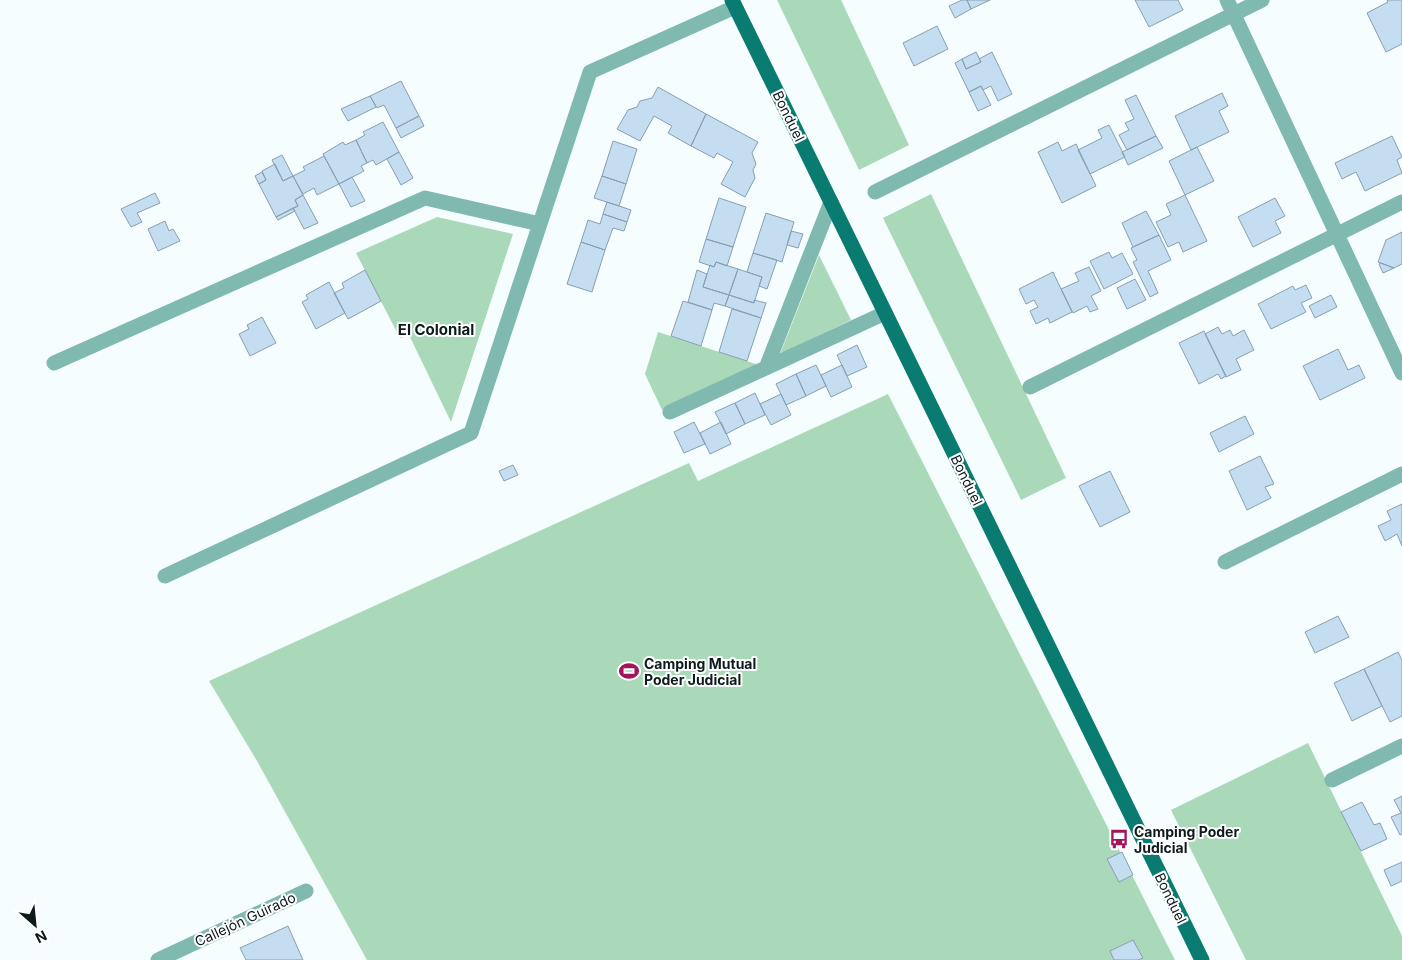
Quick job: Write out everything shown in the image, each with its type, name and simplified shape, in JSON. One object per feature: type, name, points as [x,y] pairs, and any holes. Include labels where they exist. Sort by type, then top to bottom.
[{"type":"main road","name":"Bonduel","points":[[733,4],[1202,960]]},
{"type":"street","points":[[1227,0],[1402,373]]},
{"type":"street","points":[[875,192],[1262,0]]},
{"type":"street","points":[[165,576],[471,433],[590,72],[733,4]]},
{"type":"street","points":[[54,363],[425,198],[540,224]]},
{"type":"street","points":[[766,368],[831,202]]},
{"type":"street","points":[[1030,387],[1402,202]]},
{"type":"street","points":[[670,412],[885,313]]},
{"type":"street","points":[[1225,562],[1402,474]]},
{"type":"street","points":[[1332,780],[1402,746]]},
{"type":"street","name":"Callejón Guirado","points":[[158,960],[306,891]]},
{"type":"green space","points":[[777,0],[841,0],[909,145],[859,170]]},
{"type":"green space","points":[[931,194],[1066,478],[1021,500],[883,218]]},
{"type":"green space","points":[[437,217],[513,234],[451,422],[409,335],[400,338],[356,253]]},
{"type":"green space","points":[[819,255],[851,320],[780,354]]},
{"type":"green space","points":[[658,332],[759,365],[662,410],[645,374]]},
{"type":"green space","name":"Camping Mutual Poder Judicial","points":[[888,394],[1175,960],[367,960],[257,761],[209,681],[689,463],[698,481]]},
{"type":"green space","points":[[1308,743],[1402,936],[1402,960],[1246,960],[1171,810]]},
{"type":"building","points":[[962,0],[967,0],[971,9],[955,18],[949,6]]},
{"type":"building","points":[[967,0],[990,0],[971,9]]},
{"type":"building","points":[[1135,0],[1178,0],[1183,10],[1149,27]]},
{"type":"building","points":[[1387,0],[1402,0],[1402,44],[1386,52],[1367,13],[1388,2]]},
{"type":"building","points":[[937,26],[948,49],[914,66],[903,43]]},
{"type":"building","points":[[976,52],[981,62],[966,69],[962,59]]},
{"type":"building","points":[[992,52],[1012,94],[998,101],[991,86],[983,90],[981,86],[969,92],[955,63],[962,59],[966,69],[981,62],[979,59]]},
{"type":"building","points":[[401,81],[419,116],[396,128],[384,105],[377,108],[370,96]]},
{"type":"building","points":[[981,86],[991,105],[978,111],[969,92]]},
{"type":"building","points":[[658,87],[706,114],[691,146],[668,133],[672,126],[654,116],[640,141],[617,129],[628,110],[637,107],[640,101],[652,98]]},
{"type":"building","points":[[1222,93],[1228,106],[1219,111],[1229,132],[1191,150],[1175,116]]},
{"type":"building","points":[[1136,95],[1156,136],[1127,150],[1119,135],[1129,130],[1125,123],[1134,119],[1125,100]]},
{"type":"building","points":[[370,96],[376,107],[348,121],[341,109]]},
{"type":"building","points":[[706,114],[758,142],[752,153],[756,164],[753,170],[755,178],[745,197],[721,184],[733,162],[717,153],[714,158],[691,146]]},
{"type":"building","points":[[419,116],[424,126],[401,138],[396,128]]},
{"type":"building","points":[[383,122],[399,152],[376,165],[373,160],[367,163],[356,140],[365,135],[363,132]]},
{"type":"building","points":[[1109,125],[1125,157],[1090,174],[1078,150],[1102,138],[1098,130]]},
{"type":"building","points":[[1156,136],[1163,148],[1128,165],[1122,152]]},
{"type":"building","points":[[1392,136],[1402,157],[1397,160],[1402,173],[1365,191],[1356,172],[1342,179],[1335,163]]},
{"type":"building","points":[[356,140],[367,163],[361,166],[364,171],[339,184],[323,154],[343,142],[345,145]]},
{"type":"building","points":[[613,141],[637,149],[626,184],[602,176]]},
{"type":"building","points":[[1058,142],[1062,151],[1076,144],[1096,186],[1062,203],[1038,152]]},
{"type":"building","points":[[1197,147],[1214,181],[1185,195],[1169,161]]},
{"type":"building","points":[[399,152],[413,178],[401,185],[387,159]]},
{"type":"building","points":[[282,155],[293,176],[283,181],[272,160]]},
{"type":"building","points":[[324,156],[339,184],[317,195],[314,188],[303,194],[293,176],[305,170],[303,167]]},
{"type":"building","points":[[275,164],[283,181],[293,176],[303,195],[295,200],[298,206],[276,217],[259,184],[266,180],[262,171]]},
{"type":"building","points":[[262,172],[266,180],[259,184],[255,176]]},
{"type":"building","points":[[602,176],[626,184],[619,206],[594,198]]},
{"type":"building","points":[[352,177],[365,201],[351,207],[339,184]]},
{"type":"building","points":[[155,193],[160,203],[137,213],[142,222],[131,227],[121,209]]},
{"type":"building","points":[[303,195],[318,223],[304,229],[293,208],[298,206],[295,200]]},
{"type":"building","points":[[1185,195],[1207,241],[1183,252],[1179,242],[1168,247],[1156,222],[1171,215],[1166,204]]},
{"type":"building","points":[[719,198],[746,207],[733,247],[706,239]]},
{"type":"building","points":[[1275,198],[1285,216],[1275,221],[1281,233],[1253,247],[1238,217]]},
{"type":"building","points":[[607,202],[631,210],[627,222],[603,214]]},
{"type":"building","points":[[293,208],[295,211],[278,220],[276,217]]},
{"type":"building","points":[[1146,211],[1159,235],[1133,247],[1122,223]]},
{"type":"building","points":[[766,213],[794,222],[782,262],[753,253]]},
{"type":"building","points":[[603,214],[627,222],[624,231],[613,228],[605,250],[581,242],[588,220],[600,224]]},
{"type":"building","points":[[165,221],[169,231],[173,229],[180,241],[158,251],[148,229]]},
{"type":"building","points":[[791,231],[803,234],[798,248],[787,245]]},
{"type":"building","points":[[1402,232],[1402,264],[1394,268],[1378,262],[1386,240]]},
{"type":"building","points":[[1159,235],[1171,260],[1148,271],[1158,293],[1150,297],[1133,262],[1137,260],[1131,248]]},
{"type":"building","points":[[706,239],[733,247],[727,266],[716,262],[714,267],[699,262]]},
{"type":"building","points":[[581,242],[605,250],[592,292],[567,284]]},
{"type":"building","points":[[1109,252],[1112,258],[1122,253],[1133,274],[1104,289],[1090,261]]},
{"type":"building","points":[[753,253],[777,260],[767,289],[759,286],[762,277],[747,272]]},
{"type":"building","points":[[716,262],[738,269],[729,295],[703,287],[710,265],[714,267]]},
{"type":"building","points":[[1379,264],[1394,268],[1383,273]]},
{"type":"building","points":[[1089,267],[1101,291],[1091,296],[1098,309],[1090,312],[1087,306],[1073,313],[1061,289],[1079,281],[1075,273]]},
{"type":"building","points":[[738,269],[762,277],[754,303],[729,295]]},
{"type":"building","points":[[365,270],[381,301],[348,319],[334,293],[344,288],[342,283]]},
{"type":"building","points":[[697,270],[707,274],[703,287],[729,295],[725,306],[714,303],[712,310],[688,302]]},
{"type":"building","points":[[1053,272],[1072,312],[1050,323],[1048,318],[1036,324],[1030,311],[1038,307],[1034,300],[1026,304],[1019,289]]},
{"type":"building","points":[[1135,279],[1146,300],[1127,309],[1117,288]]},
{"type":"building","points":[[329,282],[345,313],[316,329],[302,302],[308,299],[306,295]]},
{"type":"building","points":[[1306,285],[1312,298],[1301,303],[1306,312],[1271,329],[1258,304],[1293,286],[1295,290]]},
{"type":"building","points":[[729,295],[754,303],[754,300],[766,303],[761,318],[725,306]]},
{"type":"building","points":[[1331,295],[1337,307],[1315,318],[1309,306]]},
{"type":"building","points":[[683,301],[712,310],[701,346],[671,336]]},
{"type":"building","points":[[732,309],[761,318],[747,361],[719,352]]},
{"type":"building","points":[[262,317],[276,343],[250,356],[239,334],[249,329],[247,325]]},
{"type":"building","points":[[1218,327],[1222,334],[1230,330],[1233,336],[1244,330],[1254,350],[1236,359],[1241,370],[1226,377],[1205,334]]},
{"type":"building","points":[[1204,331],[1226,376],[1221,379],[1218,374],[1199,384],[1179,343]]},
{"type":"building","points":[[857,345],[867,367],[847,376],[837,355]]},
{"type":"building","points":[[1338,349],[1348,370],[1359,365],[1365,378],[1320,400],[1303,366]]},
{"type":"building","points":[[816,365],[826,386],[806,396],[796,374]]},
{"type":"building","points":[[842,365],[852,387],[831,397],[821,375]]},
{"type":"building","points":[[796,374],[806,396],[786,405],[776,384]]},
{"type":"building","points":[[755,393],[765,415],[745,424],[735,403]]},
{"type":"building","points":[[781,394],[791,415],[771,425],[760,404]]},
{"type":"building","points":[[735,403],[745,424],[726,434],[715,412]]},
{"type":"building","points":[[1245,416],[1254,434],[1219,452],[1210,433]]},
{"type":"building","points":[[694,422],[705,444],[684,453],[674,432]]},
{"type":"building","points":[[721,422],[731,444],[710,454],[700,433]]},
{"type":"building","points":[[1260,456],[1274,484],[1265,487],[1271,498],[1247,510],[1229,471]]},
{"type":"building","points":[[513,465],[518,475],[504,481],[499,471]]},
{"type":"building","points":[[1110,471],[1130,512],[1100,527],[1079,486]]},
{"type":"building","points":[[1402,504],[1402,546],[1397,534],[1385,541],[1378,526],[1391,520],[1387,511]]},
{"type":"building","points":[[1338,616],[1349,637],[1315,653],[1305,632]]},
{"type":"building","points":[[1398,652],[1402,660],[1402,716],[1390,722],[1364,669]]},
{"type":"building","points":[[1364,669],[1382,706],[1352,721],[1334,683]]},
{"type":"building","points":[[1402,796],[1402,834],[1400,835],[1391,817],[1401,813],[1394,800]]},
{"type":"building","points":[[1362,802],[1374,825],[1380,823],[1387,839],[1361,851],[1341,812]]},
{"type":"building","points":[[1122,852],[1133,875],[1119,882],[1107,859]]},
{"type":"building","points":[[1402,862],[1402,881],[1391,886],[1384,870]]},
{"type":"building","points":[[288,926],[303,960],[246,960],[240,948]]},
{"type":"building","points":[[1133,940],[1143,958],[1138,960],[1114,960],[1110,951]]},
{"type":"place","name":"Camping Mutual Poder Judicial","points":[[629,671]]},
{"type":"place","name":"Camping Poder Judicial","points":[[1119,839]]},
{"type":"district","name":"El Colonial","points":[[436,329]]}]
